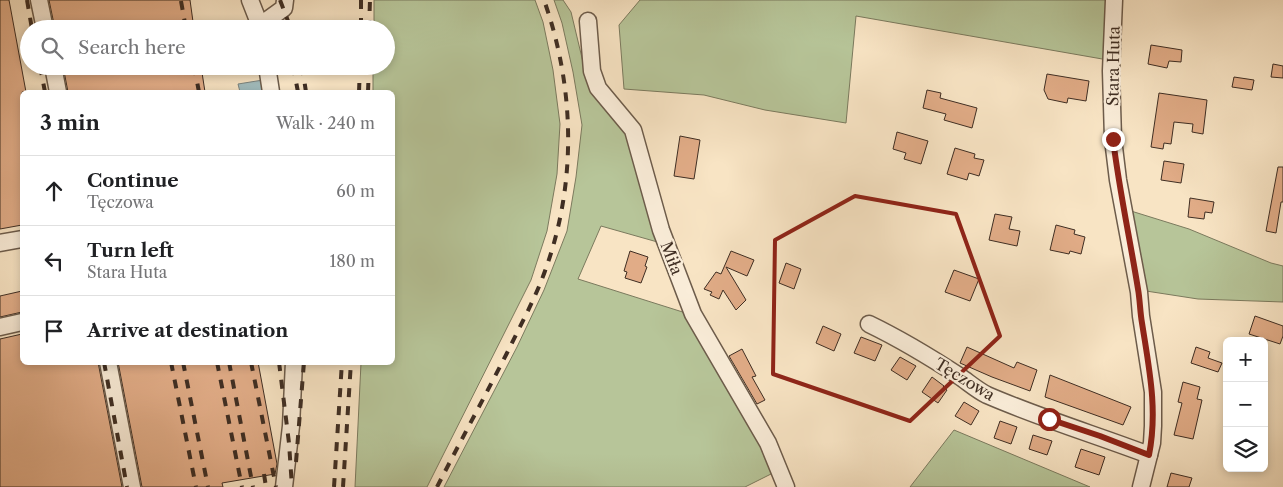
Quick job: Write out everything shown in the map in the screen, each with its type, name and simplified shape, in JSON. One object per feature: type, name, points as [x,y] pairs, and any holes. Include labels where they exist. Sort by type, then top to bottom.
[{"type":"street","points":[[39,0],[43,20]]},
{"type":"street","points":[[250,0],[258,20]]},
{"type":"street","points":[[267,20],[284,8],[285,0]]},
{"type":"street","name":"Stara Huta","points":[[1114,0],[1111,71],[1113,139],[1118,180],[1139,292],[1153,392],[1153,426],[1149,455],[1141,487]]},
{"type":"street","name":"Miła","points":[[588,20],[592,71],[598,88],[633,130],[661,230],[693,314],[768,443],[786,487]]},
{"type":"street","points":[[55,75],[58,90]]},
{"type":"street","points":[[268,75],[271,90]]},
{"type":"street","points":[[0,243],[20,239]]},
{"type":"street","points":[[0,327],[20,322]]},
{"type":"street","name":"Tęczowa","points":[[869,324],[889,333],[985,394],[1149,455]]},
{"type":"street","points":[[109,365],[132,487]]},
{"type":"street","points":[[284,487],[291,426],[294,365]]},
{"type":"highlighted area","points":[[855,196],[956,214],[1000,336],[910,421],[773,374],[775,240]]},
{"type":"green space","points":[[374,0],[535,0],[543,22],[553,70],[560,124],[557,174],[547,231],[531,280],[427,487],[355,487],[361,365],[395,365],[395,90],[373,90],[373,75],[395,75],[395,20],[374,20]]},
{"type":"green space","points":[[554,0],[563,0],[571,12],[588,83],[629,132],[661,243],[601,226],[578,279],[689,314],[777,471],[745,487],[444,487],[517,347],[544,290],[567,231],[582,125],[573,72],[562,23]]},
{"type":"green space","points":[[640,0],[1111,0],[1108,60],[856,16],[846,123],[765,110],[704,95],[624,89],[619,25]]},
{"type":"green space","points":[[1131,211],[1189,229],[1271,263],[1283,266],[1283,302],[1198,299],[1146,291]]},
{"type":"green space","points":[[954,430],[1090,487],[910,487]]},
{"type":"water","points":[[263,80],[265,90],[240,90],[238,84]]},
{"type":"building","points":[[0,0],[9,0],[20,60],[20,75],[23,75],[26,90],[20,90],[20,225],[0,229]]},
{"type":"building","points":[[49,0],[190,0],[193,20],[53,20]]},
{"type":"building","points":[[1151,45],[1182,50],[1181,62],[1169,61],[1167,68],[1148,64]]},
{"type":"building","points":[[1273,64],[1283,66],[1283,78],[1271,77]]},
{"type":"building","points":[[1047,74],[1089,81],[1086,101],[1068,98],[1067,103],[1048,99],[1044,90]]},
{"type":"building","points":[[65,75],[202,75],[205,90],[68,90]]},
{"type":"building","points":[[1234,77],[1254,80],[1252,90],[1232,87]]},
{"type":"building","points":[[927,90],[941,93],[940,98],[977,108],[972,128],[944,120],[946,114],[923,108]]},
{"type":"building","points":[[1159,93],[1207,100],[1203,134],[1192,132],[1193,124],[1174,122],[1171,144],[1164,143],[1163,149],[1151,147]]},
{"type":"building","points":[[897,132],[928,141],[921,164],[904,159],[906,153],[893,149]]},
{"type":"building","points":[[680,136],[700,140],[694,179],[674,176]]},
{"type":"building","points":[[955,148],[975,154],[974,158],[984,160],[979,176],[969,173],[967,180],[947,174]]},
{"type":"building","points":[[1164,161],[1184,164],[1181,183],[1161,180]]},
{"type":"building","points":[[1278,167],[1283,167],[1283,202],[1281,202],[1276,233],[1266,231]]},
{"type":"building","points":[[1190,198],[1214,202],[1212,213],[1205,212],[1204,219],[1188,217]]},
{"type":"building","points":[[995,214],[1012,217],[1009,229],[1020,231],[1017,246],[989,240]]},
{"type":"building","points":[[1056,225],[1075,230],[1074,234],[1085,237],[1081,254],[1070,251],[1069,254],[1050,250]]},
{"type":"building","points":[[630,251],[648,257],[645,266],[647,267],[641,283],[625,278],[627,272],[624,271]]},
{"type":"building","points":[[731,251],[754,260],[747,276],[726,267],[746,300],[736,310],[723,290],[719,299],[710,295],[712,292],[704,289],[716,272],[721,274]]},
{"type":"building","points":[[786,263],[801,269],[794,289],[779,283]]},
{"type":"building","points":[[954,270],[979,279],[970,301],[945,292]]},
{"type":"building","points":[[20,291],[20,312],[0,317],[0,296]]},
{"type":"building","points":[[1255,316],[1283,326],[1283,336],[1280,344],[1268,340],[1268,337],[1258,337],[1249,334]]},
{"type":"building","points":[[823,326],[841,334],[834,351],[816,343]]},
{"type":"building","points":[[20,334],[20,365],[99,365],[122,487],[0,487],[0,339]]},
{"type":"building","points":[[861,337],[882,345],[875,361],[854,353]]},
{"type":"building","points":[[967,347],[1014,368],[1017,362],[1037,370],[1030,391],[960,363]]},
{"type":"building","points":[[1196,347],[1210,352],[1208,358],[1222,363],[1218,372],[1191,363]]},
{"type":"building","points":[[742,349],[756,376],[752,377],[765,400],[757,404],[729,356]]},
{"type":"building","points":[[900,357],[916,366],[907,380],[891,370]]},
{"type":"building","points":[[119,365],[259,365],[277,464],[275,474],[222,483],[223,487],[142,487]]},
{"type":"building","points":[[1050,375],[1131,407],[1123,425],[1045,397]]},
{"type":"building","points":[[932,377],[947,390],[938,403],[922,392]]},
{"type":"building","points":[[1183,382],[1200,387],[1197,399],[1202,400],[1193,439],[1174,435],[1182,403],[1178,402]]},
{"type":"building","points":[[964,402],[979,411],[971,425],[955,416]]},
{"type":"building","points":[[1000,421],[1017,427],[1011,444],[994,438]]},
{"type":"building","points":[[1033,435],[1052,441],[1047,455],[1029,449]]},
{"type":"building","points":[[1081,449],[1105,457],[1099,475],[1075,467]]},
{"type":"building","points":[[1171,473],[1192,478],[1189,487],[1167,487]]},
{"type":"railway","points":[[27,0],[30,20]]},
{"type":"railway","points":[[280,0],[288,20]]},
{"type":"railway","points":[[361,0],[361,20]]},
{"type":"railway","points":[[369,20],[370,0]]},
{"type":"railway","points":[[437,487],[532,302],[545,271],[563,204],[568,136],[566,101],[562,67],[544,0]]},
{"type":"railway","points":[[181,1],[184,20]]},
{"type":"railway","points":[[42,75],[45,90]]},
{"type":"railway","points":[[196,75],[199,90]]},
{"type":"railway","points":[[295,75],[298,90]]},
{"type":"railway","points":[[303,75],[306,90]]},
{"type":"railway","points":[[359,90],[360,75]]},
{"type":"railway","points":[[368,90],[369,75]]},
{"type":"railway","points":[[105,365],[127,487]]},
{"type":"railway","points":[[172,365],[196,487]]},
{"type":"railway","points":[[184,365],[208,487]]},
{"type":"railway","points":[[218,365],[242,487]]},
{"type":"railway","points":[[230,365],[253,487]]},
{"type":"railway","points":[[252,365],[276,487]]},
{"type":"railway","points":[[279,365],[289,443],[292,487]]},
{"type":"railway","points":[[296,462],[304,365]]},
{"type":"railway","points":[[334,487],[342,365]]},
{"type":"railway","points":[[343,487],[351,365]]},
{"type":"railway","points":[[264,474],[266,487]]},
{"type":"route","points":[[1049,419],[1149,455],[1152,443],[1153,392],[1139,292],[1118,180],[1113,139]]}]
